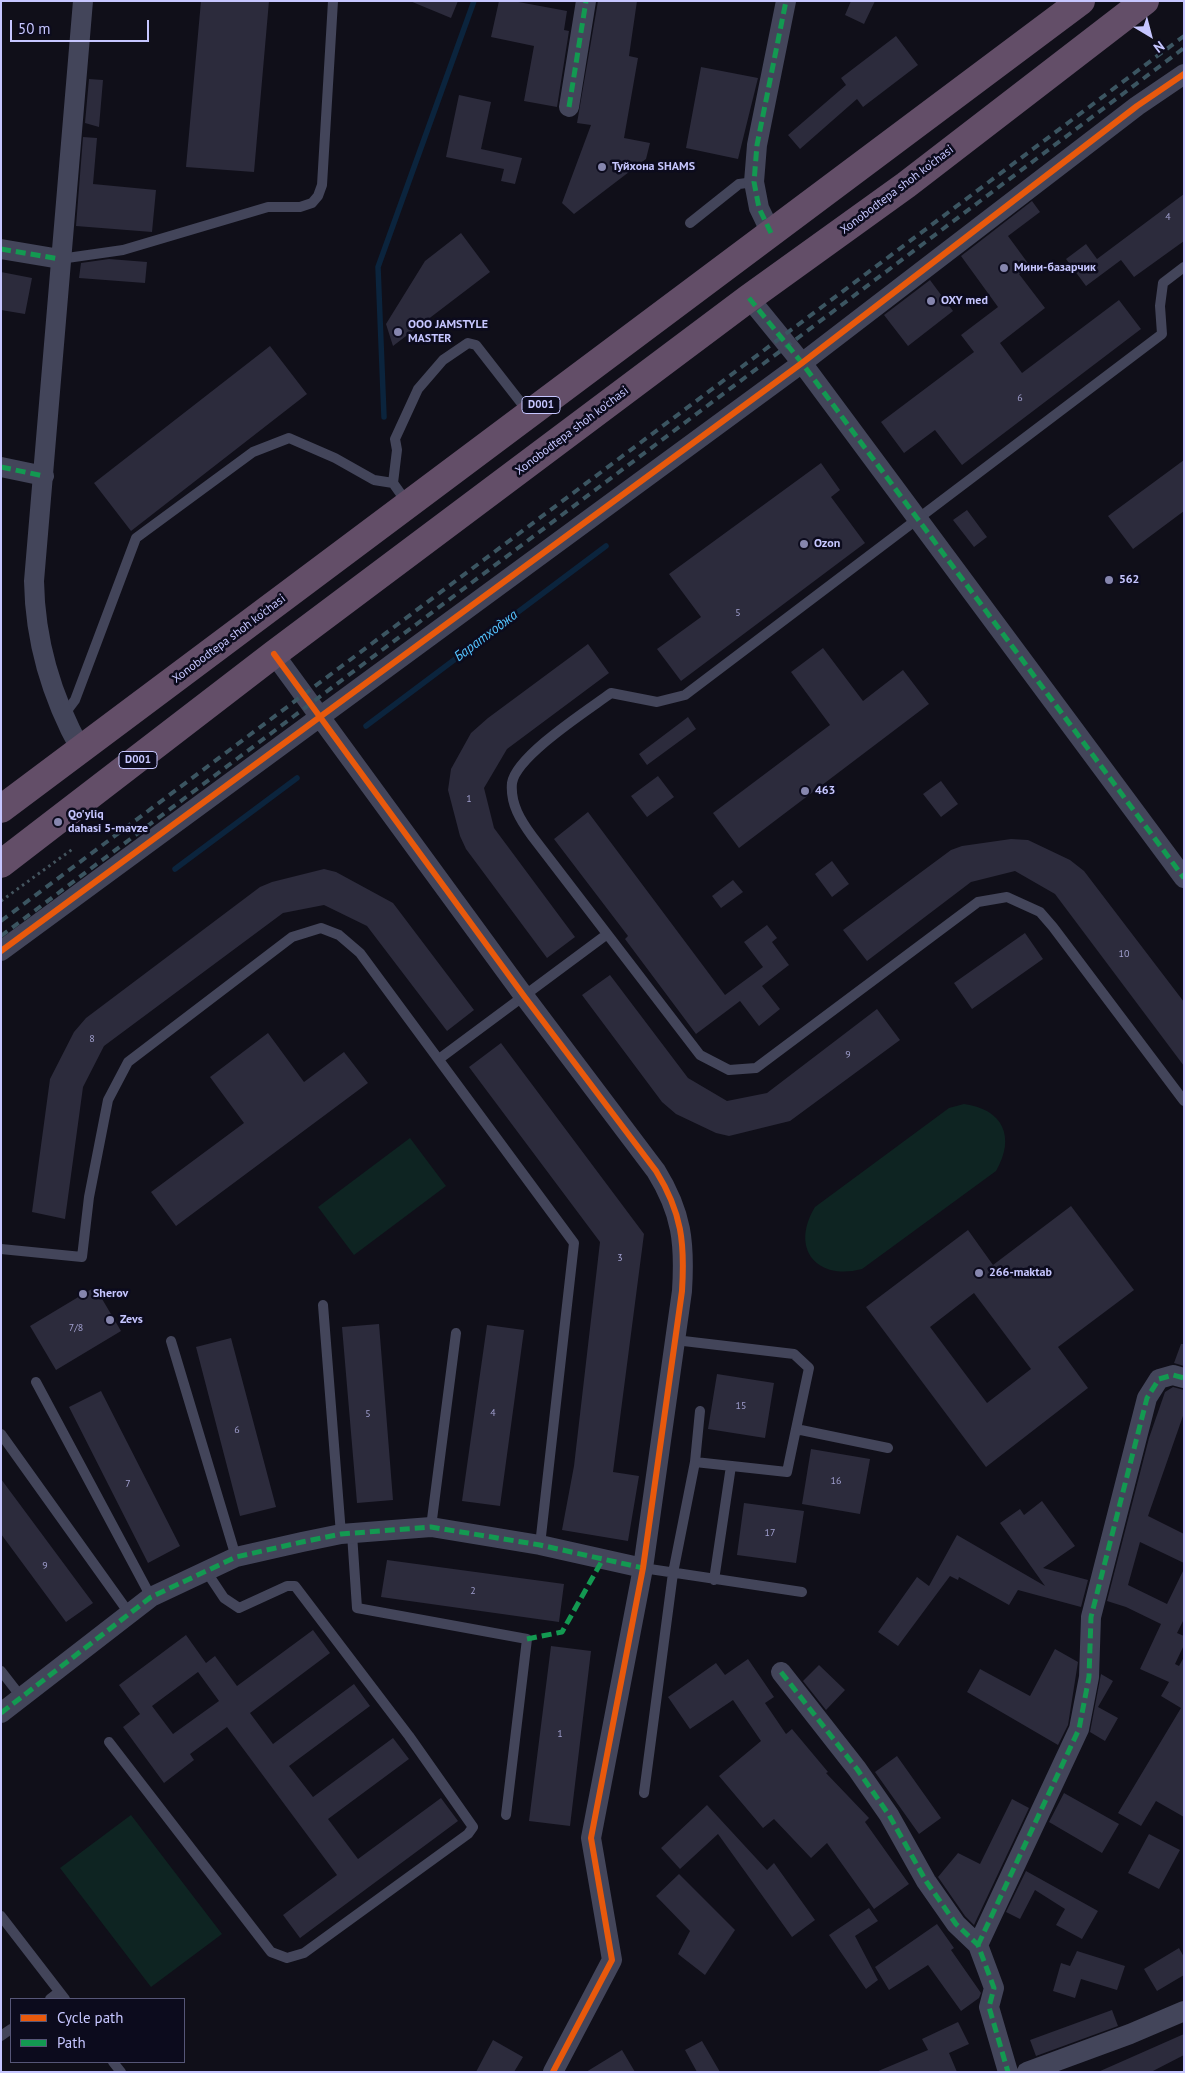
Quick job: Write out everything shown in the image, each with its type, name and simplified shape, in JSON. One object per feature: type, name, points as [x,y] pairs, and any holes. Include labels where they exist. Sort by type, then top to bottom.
[{"type":"highway","name":"Xonobodtepa shoh ko'chasi","points":[[1,809],[81,750],[401,494],[530,414],[1081,1]]},
{"type":"highway","name":"Xonobodtepa shoh ko'chasi","points":[[9,871],[274,654],[749,298],[906,184],[1145,1]]},
{"type":"highway","points":[[600,361],[624,393]]},
{"type":"street","points":[[81,750],[63,717],[42,652],[34,611],[35,553],[44,476],[60,259],[83,1]]},
{"type":"street","points":[[569,107],[586,1]]},
{"type":"street","points":[[771,233],[758,208],[754,182],[757,145],[786,1]]},
{"type":"street","points":[[1,951],[802,363],[1137,106],[1184,74]]},
{"type":"street","points":[[1,249],[60,259]]},
{"type":"street","points":[[749,298],[802,363],[1184,878]]},
{"type":"street","points":[[1,467],[44,476]]},
{"type":"street","points":[[274,654],[524,996],[656,1171],[671,1198],[681,1228],[684,1244],[682,1291],[643,1568],[591,1838],[612,1960],[554,2072]]},
{"type":"street","points":[[978,1945],[1079,1729],[1089,1677],[1091,1617],[1147,1398],[1158,1379],[1173,1375],[1184,1378]]},
{"type":"street","points":[[1,1714],[151,1597],[236,1557],[347,1534],[431,1527],[540,1544],[643,1568]]},
{"type":"street","points":[[781,1672],[857,1769],[889,1815],[926,1881],[956,1924],[978,1945],[994,1988],[989,2008],[1008,2072]]},
{"type":"street","points":[[1027,2072],[1130,2034],[1184,2011]]},
{"type":"lane","points":[[60,259],[123,250],[268,207],[300,207],[312,203],[318,196],[322,185],[333,1]]},
{"type":"lane","points":[[690,223],[739,184],[754,182]]},
{"type":"lane","points":[[1184,267],[1163,283],[1160,306],[1162,334],[685,695],[658,702],[611,693],[530,753],[512,782],[514,805],[519,819],[700,1056],[730,1070],[756,1068],[978,902],[1007,896],[1040,912],[1053,927],[1184,1102]]},
{"type":"lane","points":[[401,494],[395,439],[418,389],[443,360],[468,343],[476,345],[530,414]]},
{"type":"lane","points":[[63,717],[75,700],[136,538],[254,452],[289,438],[335,458],[401,494]]},
{"type":"lane","points":[[1,1249],[82,1257],[89,1197],[108,1100],[128,1062],[292,937],[322,928],[338,936],[353,945],[574,1243],[540,1544]]},
{"type":"lane","points":[[439,1059],[606,935]]},
{"type":"lane","points":[[323,1305],[347,1534],[357,1608],[527,1638],[506,1815]]},
{"type":"lane","points":[[431,1527],[456,1333]]},
{"type":"lane","points":[[675,1340],[794,1354],[809,1368],[787,1472],[695,1462]]},
{"type":"lane","points":[[171,1341],[236,1557]]},
{"type":"lane","points":[[36,1382],[151,1597]]},
{"type":"lane","points":[[644,1792],[673,1573],[695,1462],[700,1411]]},
{"type":"lane","points":[[796,1429],[888,1448]]},
{"type":"lane","points":[[1,1434],[129,1613]]},
{"type":"lane","points":[[714,1580],[731,1466]]},
{"type":"lane","points":[[643,1568],[802,1592]]},
{"type":"lane","points":[[108,1742],[272,1952],[287,1958],[304,1953],[468,1834],[473,1827],[408,1736],[295,1586],[287,1586],[239,1608],[224,1598],[206,1571]]},
{"type":"lane","points":[[1,1671],[22,1698]]},
{"type":"lane","points":[[1,1916],[62,1996]]},
{"type":"path","points":[[1,901],[74,848]]},
{"type":"path","points":[[9,871],[22,885]]},
{"type":"green space","points":[[964,1104],[988,1112],[997,1118],[1002,1127],[1005,1136],[1005,1147],[996,1171],[862,1269],[832,1270],[820,1265],[812,1258],[807,1248],[805,1236],[808,1222],[815,1207],[949,1108]]},
{"type":"green space","points":[[410,1138],[446,1186],[354,1255],[318,1207]]},
{"type":"green space","points":[[131,1815],[222,1934],[151,1987],[60,1868]]},
{"type":"building","points":[[201,1],[269,1],[254,172],[186,167]]},
{"type":"building","points":[[410,1],[458,1],[451,18]]},
{"type":"building","points":[[499,1],[513,1],[567,11],[564,30],[569,31],[557,107],[524,101],[534,46],[491,37]]},
{"type":"building","points":[[598,1],[637,1],[629,56],[638,58],[624,138],[650,143],[646,159],[574,214],[562,203],[591,125],[577,123]]},
{"type":"building","points":[[851,1],[875,1],[864,24],[845,15]]},
{"type":"building","points":[[896,36],[918,65],[863,107],[857,99],[800,149],[788,135],[846,85],[841,78]]},
{"type":"building","points":[[701,67],[758,78],[738,159],[686,148]]},
{"type":"building","points":[[89,79],[103,80],[99,127],[85,123]]},
{"type":"building","points":[[459,95],[491,102],[481,149],[522,158],[515,184],[501,181],[504,169],[446,157]]},
{"type":"building","points":[[83,137],[97,138],[93,184],[156,190],[152,232],[76,226]]},
{"type":"building","points":[[1184,194],[1184,241],[1134,277],[1121,260],[1086,286],[1066,259],[1086,244],[1097,259]]},
{"type":"building","points":[[1032,201],[1040,212],[1008,236],[1030,266],[1019,274],[1045,308],[1000,343],[1022,373],[1119,300],[1141,329],[962,465],[935,430],[904,453],[881,422],[974,352],[961,335],[998,307],[961,256]]},
{"type":"building","points":[[461,233],[490,272],[393,346],[386,324],[425,261]]},
{"type":"building","points":[[109,259],[147,262],[145,283],[79,278],[81,263]]},
{"type":"building","points":[[1,272],[32,278],[25,314],[1,310]]},
{"type":"building","points":[[930,280],[953,311],[908,346],[884,315]]},
{"type":"building","points":[[270,346],[307,394],[131,531],[94,483]]},
{"type":"building","points":[[1184,460],[1184,511],[1133,549],[1108,516]]},
{"type":"building","points":[[821,463],[840,490],[831,497],[865,543],[681,681],[657,649],[701,617],[669,574]]},
{"type":"building","points":[[967,510],[987,537],[974,547],[953,520]]},
{"type":"building","points":[[588,644],[609,673],[507,749],[484,788],[494,828],[575,937],[547,958],[466,849],[460,836],[448,790],[451,769],[471,733],[488,718]]},
{"type":"building","points":[[823,648],[863,701],[903,670],[929,704],[739,848],[713,813],[830,725],[791,672]]},
{"type":"building","points":[[688,717],[696,729],[647,765],[639,754]]},
{"type":"building","points":[[658,776],[674,797],[647,817],[631,796]]},
{"type":"building","points":[[941,781],[958,804],[941,817],[923,794]]},
{"type":"building","points":[[588,812],[725,995],[763,967],[744,942],[767,925],[777,938],[772,942],[789,965],[762,986],[780,1009],[759,1026],[740,1001],[696,1034],[625,939],[628,936],[554,839]]},
{"type":"building","points":[[1011,839],[1028,840],[1070,860],[1084,871],[1184,1002],[1184,1066],[1055,894],[1015,871],[971,882],[867,961],[843,930],[951,850],[962,846]]},
{"type":"building","points":[[832,861],[849,884],[832,897],[815,874]]},
{"type":"building","points":[[324,869],[336,872],[393,903],[474,1010],[447,1031],[367,926],[324,905],[283,913],[104,1046],[83,1087],[65,1219],[32,1212],[50,1079],[74,1032],[86,1018],[260,887],[272,882]]},
{"type":"building","points":[[733,880],[743,892],[721,908],[712,896]]},
{"type":"building","points":[[1025,933],[1043,959],[972,1009],[954,983]]},
{"type":"building","points":[[610,975],[688,1078],[727,1101],[767,1093],[877,1009],[900,1040],[790,1121],[729,1136],[716,1133],[676,1114],[662,1102],[582,995]]},
{"type":"building","points":[[268,1033],[304,1082],[344,1052],[368,1083],[176,1226],[151,1192],[244,1123],[210,1077]]},
{"type":"building","points":[[501,1043],[644,1234],[613,1472],[639,1476],[628,1541],[562,1530],[574,1466],[600,1242],[469,1067]]},
{"type":"building","points":[[1071,1206],[1134,1290],[1058,1347],[1088,1388],[986,1467],[866,1307],[968,1230],[993,1265]],"holes":[[[974,1293],[1031,1369],[987,1403],[930,1327]]]},
{"type":"building","points":[[95,1287],[121,1331],[56,1370],[30,1326]]},
{"type":"building","points":[[379,1324],[393,1500],[357,1503],[342,1327]]},
{"type":"building","points":[[487,1325],[524,1330],[500,1506],[462,1501]]},
{"type":"building","points":[[231,1338],[276,1507],[240,1516],[196,1347]]},
{"type":"building","points":[[1181,1344],[1184,1344],[1184,1366],[1174,1363]]},
{"type":"building","points":[[717,1374],[774,1383],[765,1438],[708,1429]]},
{"type":"building","points":[[1173,1387],[1184,1390],[1184,1413],[1148,1516],[1184,1534],[1184,1563],[1140,1542],[1128,1585],[1167,1604],[1184,1569],[1184,1619],[1177,1633],[1184,1636],[1184,1645],[1175,1664],[1179,1666],[1184,1657],[1184,1817],[1156,1801],[1141,1826],[1118,1813],[1181,1708],[1161,1696],[1169,1682],[1140,1669],[1161,1624],[1126,1607],[1107,1601],[1149,1438],[1165,1392]]},
{"type":"building","points":[[101,1391],[180,1546],[148,1563],[69,1407]]},
{"type":"building","points":[[811,1449],[870,1459],[860,1514],[802,1504]]},
{"type":"building","points":[[1,1479],[93,1603],[66,1622],[1,1534]]},
{"type":"building","points":[[1042,1501],[1075,1546],[1043,1568],[1088,1580],[1081,1607],[1018,1590],[1009,1605],[959,1577],[958,1580],[950,1576],[898,1646],[878,1632],[917,1577],[929,1586],[957,1535],[1045,1586],[1000,1523],[1020,1509],[1024,1515]]},
{"type":"building","points":[[744,1503],[804,1511],[796,1563],[737,1555]]},
{"type":"building","points":[[387,1560],[564,1584],[559,1622],[381,1597]]},
{"type":"building","points":[[313,1630],[330,1653],[250,1713],[273,1744],[354,1684],[370,1706],[289,1766],[313,1797],[393,1738],[409,1759],[328,1819],[358,1859],[441,1798],[458,1821],[300,1938],[283,1915],[337,1875],[227,1727],[190,1754],[194,1760],[164,1783],[123,1727],[140,1714],[119,1685],[186,1635],[206,1663],[215,1656],[237,1686]],"holes":[[[198,1672],[219,1701],[173,1734],[152,1706]]]},
{"type":"building","points":[[551,1646],[591,1651],[570,1826],[529,1821]]},
{"type":"building","points":[[1055,1649],[1078,1662],[1068,1725],[1058,1745],[967,1692],[980,1669],[1030,1696]]},
{"type":"building","points":[[748,1659],[774,1697],[765,1703],[786,1734],[792,1729],[828,1772],[826,1773],[869,1818],[865,1822],[909,1884],[874,1909],[827,1843],[811,1858],[774,1819],[763,1828],[719,1776],[761,1741],[733,1700],[690,1729],[668,1697],[716,1663],[725,1675]]},
{"type":"building","points":[[819,1665],[845,1690],[826,1710],[803,1681]]},
{"type":"building","points":[[1101,1674],[1113,1681],[1098,1707],[1118,1718],[1105,1741],[1090,1732]]},
{"type":"building","points":[[897,1756],[941,1818],[919,1834],[875,1772]]},
{"type":"building","points":[[1064,1793],[1119,1824],[1102,1853],[1049,1822]]},
{"type":"building","points":[[1012,1799],[1029,1808],[974,1925],[965,1916],[938,1877],[958,1853],[980,1864]]},
{"type":"building","points":[[707,1805],[767,1870],[774,1863],[815,1920],[792,1937],[718,1834],[680,1869],[661,1848]]},
{"type":"building","points":[[1149,1834],[1180,1850],[1159,1889],[1128,1873]]},
{"type":"building","points":[[1026,1871],[1098,1911],[1082,1939],[1056,1925],[1065,1909],[1035,1890],[1020,1919],[1006,1912]]},
{"type":"building","points":[[679,1874],[735,1930],[705,1975],[678,1954],[690,1931],[656,1896]]},
{"type":"building","points":[[869,1908],[878,1921],[855,1936],[878,1980],[866,1989],[829,1935]]},
{"type":"building","points":[[937,1924],[954,1948],[951,1950],[981,1993],[979,1998],[961,2011],[928,1965],[889,1990],[875,1967]]},
{"type":"building","points":[[1179,1948],[1184,1957],[1184,1975],[1157,1991],[1144,1969]]},
{"type":"building","points":[[1077,1951],[1125,1966],[1117,1990],[1081,1979],[1075,1998],[1053,1991],[1061,1963],[1070,1966]]},
{"type":"building","points":[[1112,2010],[1118,2026],[1036,2056],[1030,2040]]},
{"type":"building","points":[[958,2022],[969,2044],[949,2053],[957,2072],[876,2072],[928,2050],[922,2039]]},
{"type":"building","points":[[1184,2034],[1184,2055],[1151,2072],[1098,2072]]},
{"type":"building","points":[[493,2040],[523,2057],[514,2072],[476,2072]]},
{"type":"building","points":[[702,2041],[720,2072],[697,2072],[685,2050]]},
{"type":"building","points":[[622,2050],[635,2072],[586,2072]]},
{"type":"waterway","points":[[384,417],[378,267],[474,1]]},
{"type":"waterway","name":"Баратходжа","points":[[366,726],[606,546]]},
{"type":"waterway","name":"Баратходжа","points":[[175,869],[297,778]]},
{"type":"railway","points":[[1,921],[1184,36]]},
{"type":"railway","points":[[1,936],[1184,48]]},
{"type":"marked path","points":[[569,107],[586,1]]},
{"type":"marked path","points":[[771,233],[759,208],[754,182],[757,145],[786,1]]},
{"type":"marked path","points":[[1,249],[60,259]]},
{"type":"marked path","points":[[749,298],[802,363],[1184,878]]},
{"type":"marked path","points":[[1,467],[44,476]]},
{"type":"marked path","points":[[978,1945],[1079,1729],[1089,1677],[1091,1617],[1147,1398],[1159,1379],[1173,1375],[1184,1378]]},
{"type":"marked path","points":[[1,1713],[151,1597],[236,1557],[302,1542],[341,1534],[431,1527],[540,1545],[643,1568]]},
{"type":"marked path","points":[[527,1639],[562,1632],[603,1559]]},
{"type":"marked path","points":[[781,1672],[857,1769],[889,1815],[926,1881],[956,1924],[978,1945],[994,1988],[989,2007],[1008,2072]]},
{"type":"cycle path","points":[[1,951],[802,363],[1137,106],[1184,74]]},
{"type":"cycle path","points":[[274,654],[524,996],[656,1171],[665,1186],[680,1229],[683,1258],[682,1291],[643,1568],[591,1838],[612,1960],[553,2072]]},
{"type":"place","name":"Туйхона SHAMS","points":[[602,167]]},
{"type":"place","name":"Мини-базарчик","points":[[1004,268]]},
{"type":"place","name":"OXY med","points":[[931,301]]},
{"type":"place","name":"OOO JAMSTYLE MASTER","points":[[398,332]]},
{"type":"place","name":"Ozon","points":[[804,544]]},
{"type":"place","name":"562","points":[[1109,580]]},
{"type":"place","name":"463","points":[[805,791]]},
{"type":"place","name":"Qo'yliq dahasi 5-mavze","points":[[58,822]]},
{"type":"place","name":"266-maktab","points":[[979,1273]]},
{"type":"place","name":"Sherov","points":[[83,1294]]},
{"type":"place","name":"Zevs","points":[[110,1320]]}]
